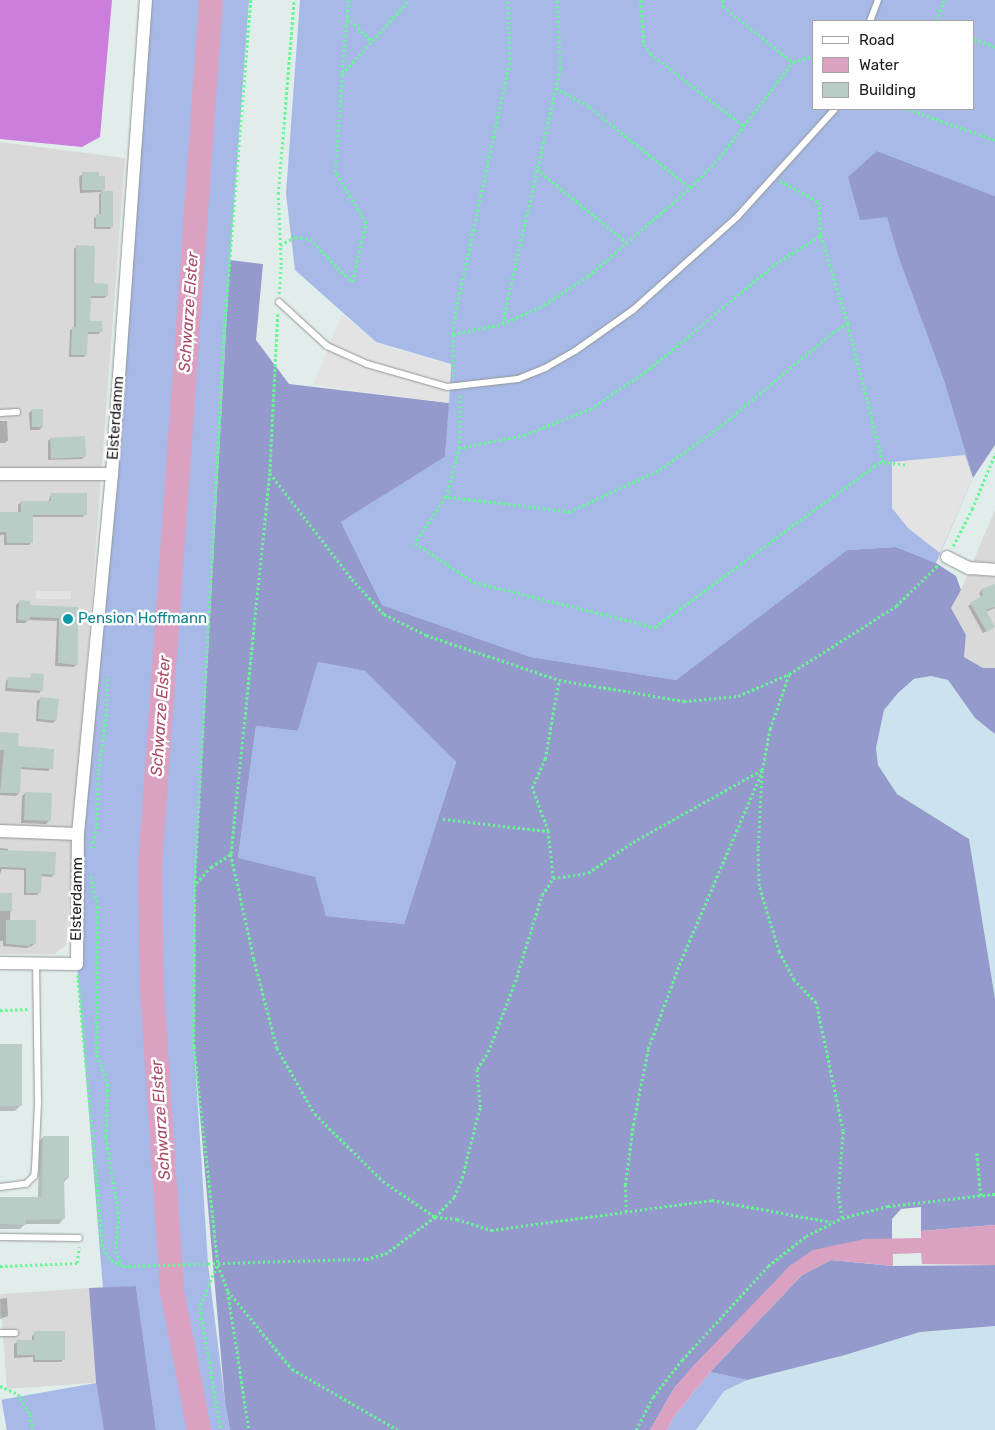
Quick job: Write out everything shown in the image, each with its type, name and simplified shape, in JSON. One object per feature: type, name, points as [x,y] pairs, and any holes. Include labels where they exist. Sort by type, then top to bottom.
[{"type":"street","name":"Elsterdamm","points":[[77,964],[78,834],[112,474],[146,0]]},
{"type":"street","points":[[0,474],[112,474]]},
{"type":"street","points":[[947,557],[969,568],[995,570]]},
{"type":"street","points":[[0,831],[78,834]]},
{"type":"street","points":[[0,963],[77,964]]},
{"type":"lane","points":[[870,20],[878,0]]},
{"type":"lane","points":[[279,302],[327,346],[376,366],[447,387],[518,378],[547,367],[575,352],[633,310],[737,217],[773,175],[834,110]]},
{"type":"lane","points":[[0,413],[17,412]]},
{"type":"lane","points":[[0,1187],[26,1184],[34,1176],[38,1103],[36,964]]},
{"type":"lane","points":[[0,1237],[79,1238]]},
{"type":"lane","points":[[0,1333],[15,1333]]},
{"type":"path","points":[[249,1430],[228,1291],[218,1265],[194,1046],[195,884],[224,336],[251,0]]},
{"type":"path","points":[[294,0],[278,194],[280,245],[279,302],[270,474],[231,854],[254,959],[277,1048],[315,1114],[383,1181],[435,1217],[457,1219],[491,1230],[712,1200],[831,1222]]},
{"type":"path","points":[[280,245],[295,237],[310,239],[352,282],[366,224],[335,172],[348,0]]},
{"type":"path","points":[[342,74],[409,0]]},
{"type":"path","points":[[507,0],[510,59],[455,314],[452,375],[460,385],[459,448],[446,497],[415,543],[474,582],[655,627],[874,466],[883,462],[908,465]]},
{"type":"path","points":[[502,324],[560,68],[557,0]]},
{"type":"path","points":[[642,0],[644,44],[650,53],[744,127]]},
{"type":"path","points":[[723,0],[723,6],[793,62]]},
{"type":"path","points":[[936,20],[944,0]]},
{"type":"path","points":[[347,17],[372,41]]},
{"type":"path","points":[[975,39],[995,46]]},
{"type":"path","points":[[453,334],[502,324],[544,306],[588,276],[690,188],[744,127],[793,62],[812,57]]},
{"type":"path","points":[[556,88],[590,107],[690,188]]},
{"type":"path","points":[[911,110],[995,140]]},
{"type":"path","points":[[537,169],[627,242]]},
{"type":"path","points":[[773,175],[819,202],[820,235],[848,324],[883,462]]},
{"type":"path","points":[[459,448],[524,434],[590,409],[649,369],[776,264],[820,235]]},
{"type":"path","points":[[446,497],[570,512],[662,469],[727,422],[834,332],[848,324]]},
{"type":"path","points":[[270,474],[352,579],[384,614],[426,636],[560,680],[684,701],[738,696],[789,674],[896,606],[947,557],[972,509],[995,454]]},
{"type":"path","points":[[90,853],[97,825],[98,771],[106,716],[107,672]]},
{"type":"path","points":[[789,674],[770,729],[762,770],[758,848],[759,886],[778,952],[794,980],[816,1003],[843,1131],[838,1194],[842,1218]]},
{"type":"path","points":[[77,964],[102,1248],[111,1260],[123,1266],[218,1265],[366,1259],[385,1254],[435,1217],[454,1197],[462,1178],[480,1107],[477,1069],[488,1052],[515,982],[542,895],[553,878],[548,831],[532,788],[545,759],[560,680]]},
{"type":"path","points":[[553,878],[588,873],[633,842],[762,770]]},
{"type":"path","points":[[626,1212],[625,1185],[633,1125],[648,1049],[679,965],[762,770]]},
{"type":"path","points":[[443,819],[548,831]]},
{"type":"path","points":[[195,884],[211,867],[231,854]]},
{"type":"path","points":[[90,871],[98,906],[97,1055],[108,1084],[106,1137],[119,1216],[116,1251],[123,1266]]},
{"type":"path","points":[[0,1010],[37,1009]]},
{"type":"path","points":[[977,1153],[981,1196]]},
{"type":"path","points":[[636,1430],[653,1397],[682,1360],[745,1290],[788,1249],[831,1222],[842,1218],[888,1206],[995,1194]]},
{"type":"path","points":[[0,1266],[77,1263],[79,1238]]},
{"type":"path","points":[[218,1265],[200,1307],[222,1430]]},
{"type":"path","points":[[228,1291],[292,1369],[398,1430]]},
{"type":"path","points":[[0,1386],[18,1394],[30,1414],[33,1430]]},
{"type":"shaded area","points":[[0,0],[112,0],[100,137],[82,147],[0,139]]},
{"type":"shaded area","points":[[152,0],[249,0],[230,260],[195,884],[194,1046],[208,1264],[230,1430],[156,1430],[136,1286],[103,1289],[77,964],[78,834]]},
{"type":"shaded area","points":[[300,0],[995,0],[995,196],[877,151],[887,216],[898,256],[944,381],[973,478],[936,563],[896,547],[847,550],[676,680],[531,657],[382,605],[341,522],[445,457],[451,364],[376,342],[295,270],[286,194]]},
{"type":"shaded area","points":[[0,142],[125,158],[66,945],[55,954],[0,954]]},
{"type":"shaded area","points":[[877,151],[995,196],[995,445],[973,478],[944,381],[898,256],[887,217],[860,220],[848,177]]},
{"type":"shaded area","points":[[230,260],[263,264],[256,340],[289,384],[449,403],[445,457],[341,522],[382,605],[531,657],[676,680],[847,550],[896,547],[936,563],[956,576],[961,590],[951,608],[966,635],[964,657],[983,668],[995,668],[995,734],[975,718],[948,680],[931,676],[914,679],[898,693],[884,710],[876,748],[878,765],[897,794],[969,839],[995,999],[995,1225],[921,1231],[921,1207],[901,1209],[892,1219],[892,1239],[865,1239],[791,1265],[675,1387],[650,1430],[230,1430],[225,1402],[194,1046],[195,884]],"holes":[[[318,662],[365,671],[456,762],[404,924],[326,916],[315,877],[238,858],[256,726],[298,731]]]},
{"type":"shaded area","points":[[342,314],[376,343],[451,365],[449,403],[313,385]]},
{"type":"shaded area","points":[[965,455],[973,478],[940,553],[908,528],[892,508],[892,462]]},
{"type":"shaded area","points":[[995,510],[995,668],[983,668],[964,657],[966,635],[951,608],[961,590]]},
{"type":"shaded area","points":[[36,591],[71,591],[71,599],[36,599]]},
{"type":"shaded area","points":[[318,662],[365,671],[456,762],[404,924],[326,916],[238,858],[256,726],[298,731]]},
{"type":"shaded area","points":[[931,676],[948,680],[975,718],[995,734],[995,999],[969,839],[897,794],[878,765],[876,748],[884,710],[898,693],[915,679]]},
{"type":"shaded area","points":[[831,1260],[893,1266],[995,1265],[995,1326],[920,1332],[845,1355],[747,1380],[710,1372],[802,1275]]},
{"type":"shaded area","points":[[136,1286],[156,1430],[104,1430],[96,1383],[89,1288]]},
{"type":"shaded area","points":[[89,1288],[96,1383],[7,1389],[0,1294]]},
{"type":"shaded area","points":[[995,1326],[995,1430],[696,1430],[724,1391],[747,1380],[845,1355],[920,1332]]},
{"type":"shaded area","points":[[710,1372],[747,1380],[724,1391],[696,1430],[667,1430],[673,1418]]},
{"type":"shaded area","points":[[96,1383],[104,1430],[7,1430],[1,1400]]},
{"type":"water","points":[[995,1225],[995,1265],[922,1264],[921,1253],[893,1254],[893,1266],[831,1260],[802,1275],[710,1372],[673,1418],[667,1430],[650,1430],[675,1387],[693,1366],[791,1265],[813,1250],[865,1239],[921,1238],[921,1231]]},
{"type":"building","points":[[82,172],[99,172],[99,176],[105,176],[105,190],[82,190]]},
{"type":"building","points":[[101,191],[113,191],[113,227],[96,227],[96,214],[101,214]]},
{"type":"building","points":[[76,245],[95,246],[94,283],[108,284],[108,296],[91,296],[90,321],[102,321],[103,332],[88,332],[87,355],[71,355],[72,327],[76,327]]},
{"type":"building","points":[[32,409],[43,409],[43,427],[32,427]]},
{"type":"building","points":[[85,436],[86,457],[51,459],[50,438]]},
{"type":"building","points":[[51,493],[87,493],[87,515],[33,515],[33,543],[7,543],[6,532],[0,532],[0,512],[21,512],[21,501],[51,501]]},
{"type":"building","points":[[995,584],[995,607],[986,610],[995,627],[987,632],[970,603],[983,595],[981,589]]},
{"type":"building","name":"Pension Hoffmann","points":[[19,600],[30,601],[30,605],[78,607],[78,665],[58,663],[59,618],[30,617],[29,621],[18,620]]},
{"type":"building","points":[[31,673],[44,674],[43,691],[7,688],[8,677],[31,678]]},
{"type":"building","points":[[40,697],[59,699],[57,721],[38,719]]},
{"type":"building","points":[[0,732],[19,733],[18,746],[54,749],[53,769],[21,767],[20,793],[0,793],[4,750],[0,750]]},
{"type":"building","points":[[25,792],[52,793],[51,821],[24,820]]},
{"type":"building","points":[[0,850],[56,852],[55,875],[42,874],[41,893],[26,893],[26,868],[0,867]]},
{"type":"building","points":[[0,893],[12,893],[12,911],[0,911]]},
{"type":"building","points":[[6,920],[36,920],[36,944],[30,944],[30,946],[6,944]]},
{"type":"building","points":[[0,1044],[22,1044],[22,1106],[0,1106]]},
{"type":"building","points":[[43,1136],[69,1136],[69,1178],[64,1178],[65,1219],[26,1220],[26,1225],[0,1224],[0,1197],[42,1197]]},
{"type":"building","points":[[34,1331],[65,1331],[65,1360],[35,1360],[35,1355],[17,1355],[17,1340],[34,1340]]},
{"type":"waterway","name":"Schwarze Elster","points":[[199,1430],[172,1291],[152,992],[150,867],[211,0]]},
{"type":"place","name":"Pension Hoffmann","points":[[68,619]]}]
